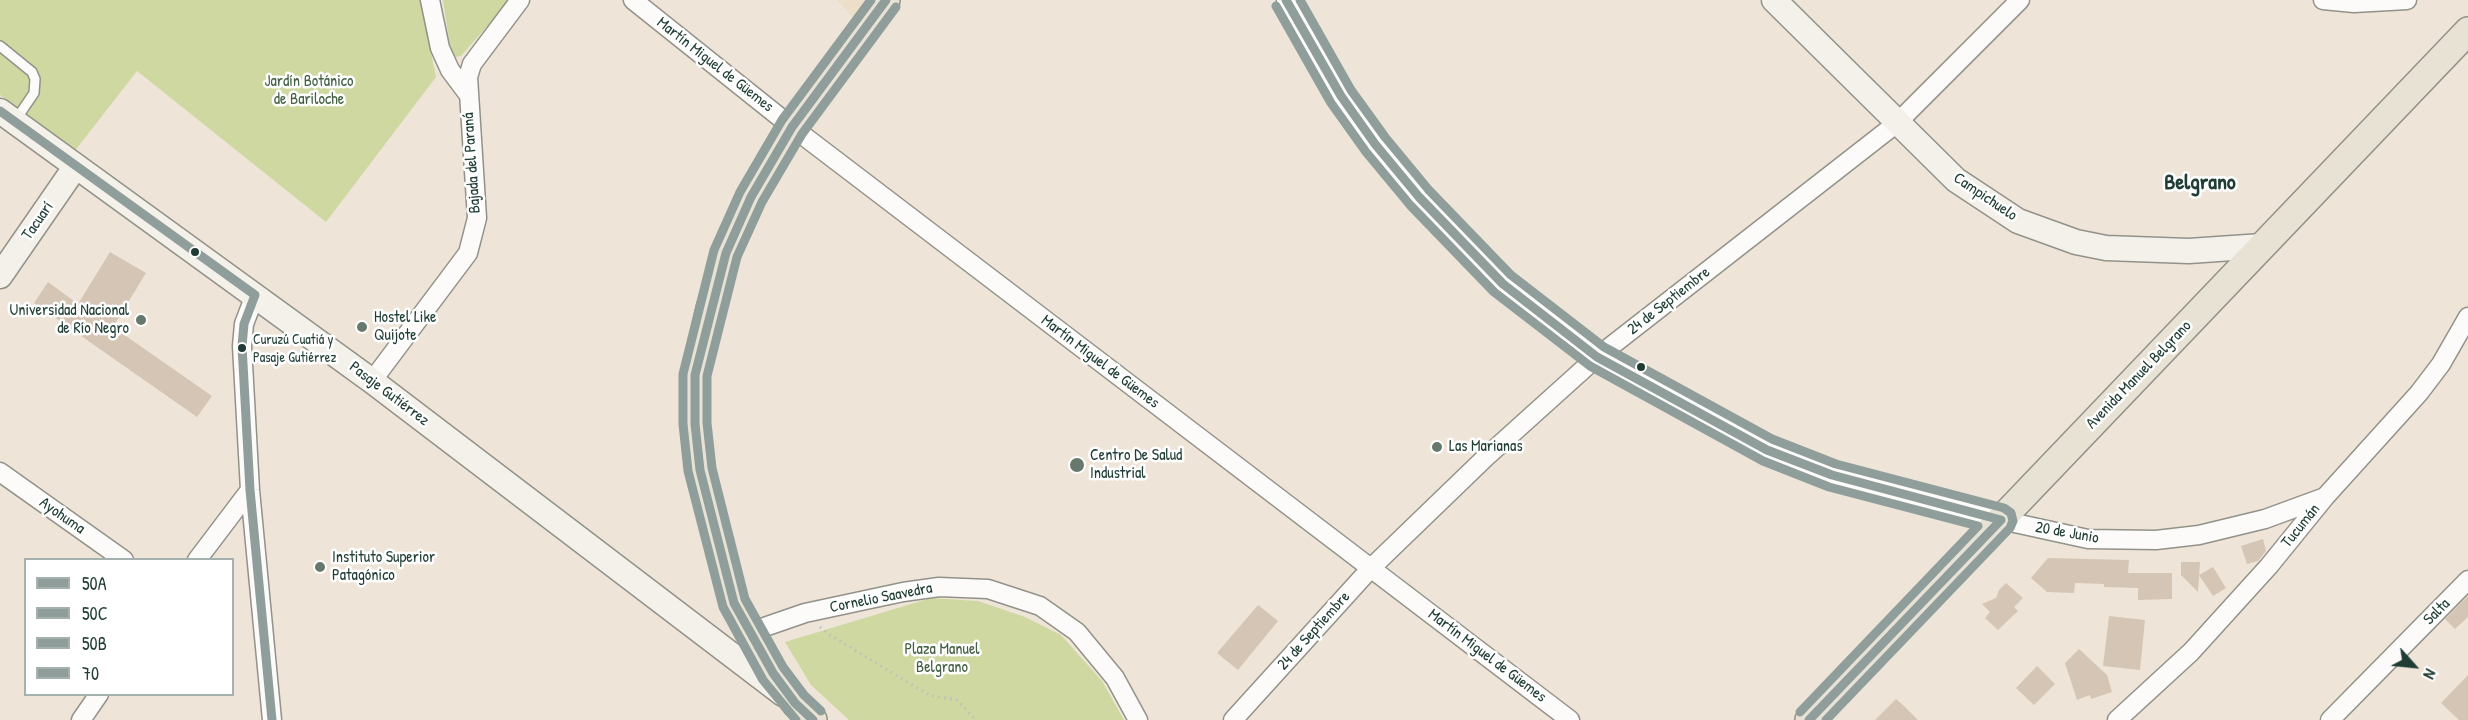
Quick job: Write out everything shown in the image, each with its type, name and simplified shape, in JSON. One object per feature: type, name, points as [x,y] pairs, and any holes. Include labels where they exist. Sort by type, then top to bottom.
[{"type":"main road","points":[[804,712],[773,673],[734,603],[700,470],[695,424],[695,375],[726,253],[751,197],[792,126],[886,0]]},
{"type":"main road","name":"Campichuelo","points":[[1774,0],[1956,180],[2019,220],[2076,242],[2106,248],[2142,251],[2262,246]]},
{"type":"main road","name":"Avenida Manuel Belgrano","points":[[1809,720],[2468,31]]},
{"type":"main road","name":"Pasaje Gutiérrez","points":[[7,116],[372,381],[715,641],[804,712]]},
{"type":"main road","name":"Tacuarí","points":[[0,276],[76,166]]},
{"type":"main road","points":[[715,641],[750,632]]},
{"type":"street","points":[[430,0],[440,48],[450,70],[468,94]]},
{"type":"street","name":"Bajada del Paraná","points":[[372,381],[468,254],[477,218],[468,94],[472,64],[520,0]]},
{"type":"street","name":"Martín Miguel de Güemes","points":[[633,0],[792,126],[1570,720]]},
{"type":"street","name":"20 de Junio","points":[[1286,0],[1341,96],[1375,144],[1419,197],[1503,284],[1597,357],[1767,450],[1832,475],[2001,520],[2088,539],[2156,540],[2199,535],[2265,519],[2325,497]]},
{"type":"street","name":"24 de Septiembre","points":[[1233,720],[1371,568],[1486,457],[1597,357],[1897,123],[2020,0]]},
{"type":"street","points":[[2323,0],[2354,3],[2406,0]]},
{"type":"street","points":[[255,294],[244,324],[242,346],[250,490],[272,720]]},
{"type":"street","name":"Tucumán","points":[[2116,720],[2198,643],[2269,566],[2325,497],[2419,393],[2441,364],[2468,317]]},
{"type":"street","name":"Ayohuma","points":[[0,472],[121,558]]},
{"type":"street","points":[[199,558],[250,490]]},
{"type":"street","name":"Salta","points":[[2330,720],[2468,580]]},
{"type":"street","name":"Cornelio Saavedra","points":[[750,632],[805,613],[939,587],[988,589],[1040,606],[1077,632],[1115,678],[1138,720]]},
{"type":"street","points":[[81,720],[98,696]]},
{"type":"lane","points":[[0,46],[32,72],[35,79],[34,93],[7,116]]},
{"type":"path","points":[[805,613],[830,636],[928,695],[957,700],[976,720]]},
{"type":"shaded area","points":[[837,0],[871,0],[855,20]]},
{"type":"green space","name":"Jardín Botánico de Bariloche","points":[[0,0],[420,0],[436,77],[326,222],[137,71],[74,152],[0,95]]},
{"type":"green space","points":[[443,0],[510,0],[461,56],[456,57],[451,53]]},
{"type":"green space","name":"Plaza Manuel Belgrano","points":[[931,598],[978,601],[1025,617],[1061,635],[1102,681],[1124,720],[849,720],[811,685],[785,642]]},
{"type":"building","points":[[110,252],[146,273],[113,327],[212,396],[197,417],[34,303],[48,282],[78,304]]},
{"type":"building","points":[[2263,539],[2266,551],[2258,561],[2247,564],[2241,546]]},
{"type":"building","points":[[2048,558],[2129,560],[2128,573],[2172,573],[2172,599],[2138,600],[2138,588],[2104,587],[2104,584],[2075,583],[2074,593],[2047,592],[2031,578]]},
{"type":"building","points":[[2181,562],[2200,562],[2198,592],[2181,575]]},
{"type":"building","points":[[2213,567],[2226,588],[2213,596],[2199,575]]},
{"type":"building","points":[[2006,583],[2023,598],[2014,607],[2018,611],[1998,630],[1985,618],[1990,612],[1982,604],[1996,598],[1999,590]]},
{"type":"building","points":[[2468,596],[2468,617],[2455,629],[2445,619]]},
{"type":"building","points":[[1258,605],[1278,621],[1238,670],[1217,653]]},
{"type":"building","points":[[2109,616],[2145,620],[2140,670],[2103,666]]},
{"type":"building","points":[[2079,649],[2107,675],[2112,692],[2091,699],[2090,695],[2077,700],[2065,663]]},
{"type":"building","points":[[2037,666],[2055,684],[2034,705],[2016,688]]},
{"type":"building","points":[[2468,675],[2468,720],[2459,720],[2441,703]]},
{"type":"building","points":[[1896,699],[1904,706],[1918,720],[1875,720]]},
{"type":"transit line","name":"50B","points":[[796,720],[763,680],[723,607],[688,471],[683,424],[683,374],[714,250],[740,192],[782,120],[871,0]]},
{"type":"transit line","name":"50A","points":[[813,720],[795,703],[773,673],[734,603],[700,470],[695,424],[695,375],[726,253],[751,197],[792,127],[886,0]]},
{"type":"transit line","name":"50A","points":[[1286,0],[1341,96],[1375,144],[1419,197],[1503,284],[1597,357],[1767,450],[1832,475],[2001,520],[1809,720]]},
{"type":"transit line","name":"50B","points":[[1300,0],[1351,90],[1385,137],[1428,189],[1511,275],[1604,347],[1772,439],[1836,464],[2004,508],[2011,513],[2013,521],[2010,528],[1826,720]]},
{"type":"transit line","name":"50C","points":[[1276,6],[1331,103],[1366,152],[1410,205],[1494,292],[1590,366],[1763,461],[1829,487],[1978,526],[1800,712]]},
{"type":"transit line","name":"50C","points":[[821,711],[804,695],[783,667],[745,599],[712,468],[707,423],[707,376],[737,257],[762,202],[802,134],[896,7]]},
{"type":"transit line","name":"70","points":[[0,111],[255,295]]},
{"type":"transit line","name":"70","points":[[255,295],[244,324],[242,346],[250,490],[272,720]]},
{"type":"place","name":"Universidad Nacional de Río Negro","points":[[141,320]]},
{"type":"place","name":"Hostel Like Quijote","points":[[362,327]]},
{"type":"place","name":"Curuzú Cuatiá y Pasaje Gutiérrez","points":[[242,348]]},
{"type":"place","name":"Las Marianas","points":[[1437,447]]},
{"type":"place","name":"Centro De Salud Industrial","points":[[1077,465]]},
{"type":"place","name":"Instituto Superior Patagónico","points":[[320,567]]},
{"type":"district","name":"Belgrano","points":[[2200,183]]}]
